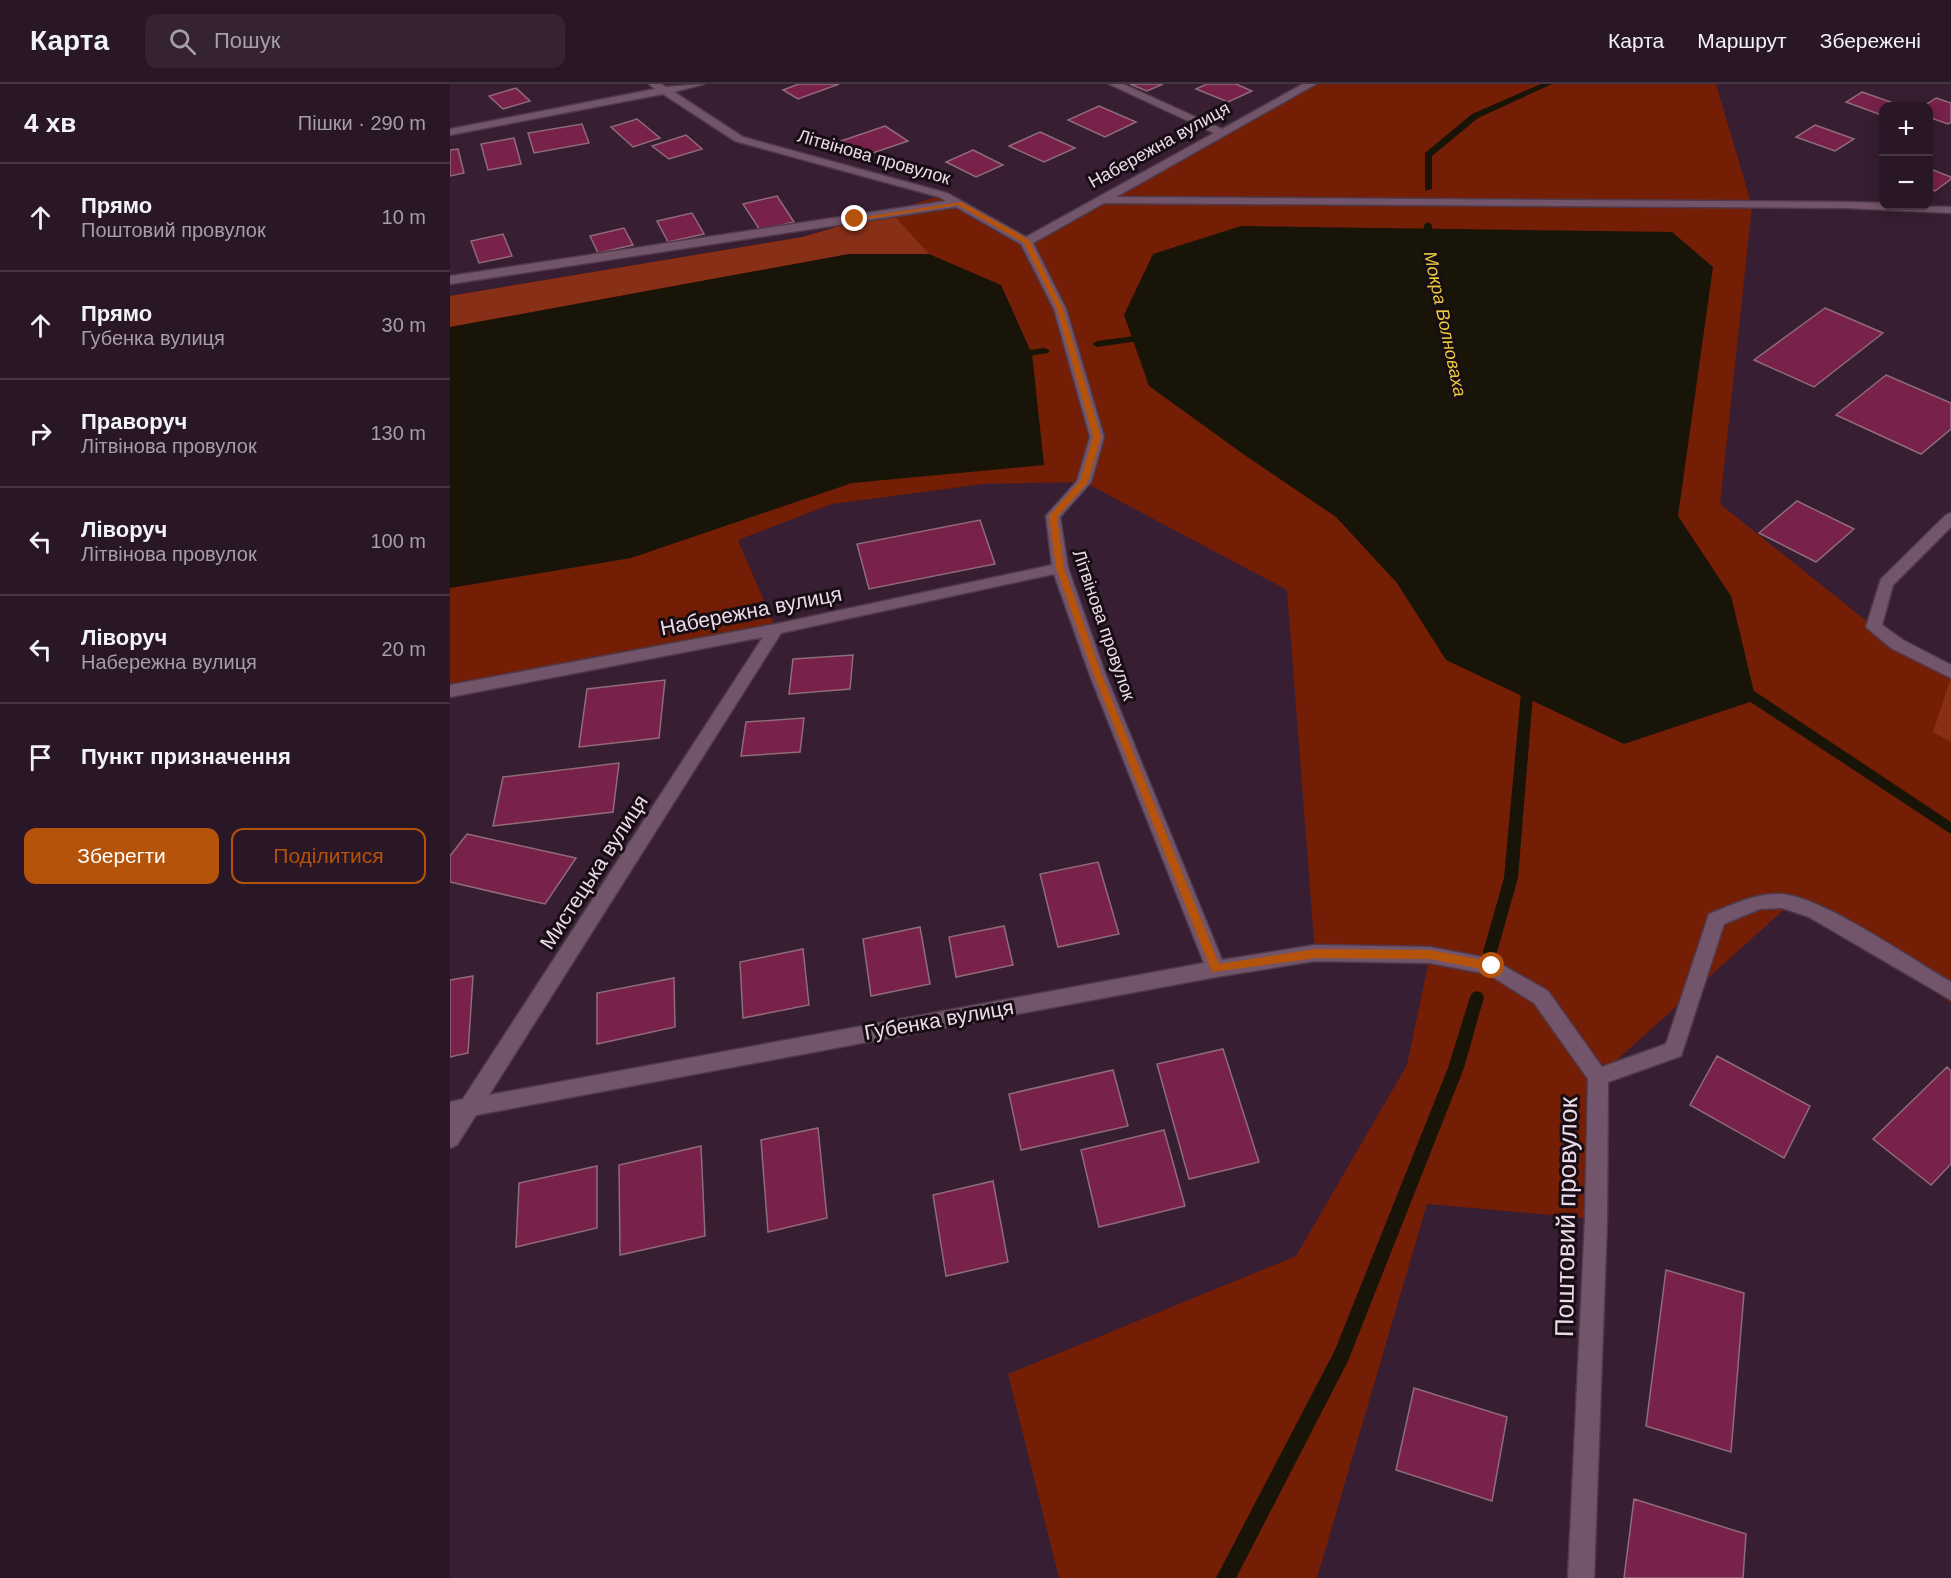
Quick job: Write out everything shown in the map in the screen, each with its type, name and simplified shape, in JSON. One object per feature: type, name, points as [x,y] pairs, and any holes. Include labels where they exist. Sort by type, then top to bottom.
[{"type":"street","points":[[450,132],[659,88],[699,84]]},
{"type":"street","points":[[1114,84],[1222,133]]},
{"type":"street","name":"Набережна вулиця","points":[[1026,242],[1311,84]]},
{"type":"street","name":"Літвінова провулок","points":[[659,88],[739,139],[943,195],[1026,242],[1060,309],[1097,437],[1084,482],[1053,516],[1060,568],[1097,673],[1216,969]]},
{"type":"street","points":[[1099,200],[1847,205],[1951,210]]},
{"type":"street","points":[[450,280],[959,203]]},
{"type":"street","points":[[1951,518],[1886,583],[1874,627],[1897,644],[1951,672]]},
{"type":"street","name":"Набережна вулиця","points":[[450,691],[776,629],[1060,568]]},
{"type":"street","name":"Мистецька вулиця","points":[[450,1138],[776,629]]},
{"type":"street","points":[[1598,1077],[1674,1050],[1716,919],[1759,902],[1782,901],[1816,912],[1951,992]]},
{"type":"street","name":"Губенка вулиця","points":[[450,1111],[1216,969],[1316,953],[1430,955]]},
{"type":"street","name":"Поштовий провулок","points":[[1430,955],[1492,966],[1540,997],[1598,1077],[1596,1219],[1581,1578]]},
{"type":"shaded area","points":[[1311,84],[1716,84],[1752,206],[1720,504],[1874,627],[1951,668],[1951,1003],[1798,897],[1598,1077],[1596,1219],[1427,1204],[1317,1578],[1059,1578],[1008,1374],[1296,1256],[1407,1065],[1430,955],[1315,953],[1287,590],[1084,482],[983,484],[832,504],[738,540],[776,629],[450,691],[450,296],[803,237],[943,195],[1026,241]]},
{"type":"shaded area","points":[[890,211],[929,254],[849,254],[450,327],[450,296],[803,237]]},
{"type":"shaded area","points":[[1951,678],[1951,742],[1933,732]]},
{"type":"water","points":[[1241,226],[1672,232],[1713,267],[1678,516],[1731,596],[1756,700],[1624,744],[1446,660],[1397,583],[1336,517],[1149,386],[1124,315],[1153,254]]},
{"type":"water","points":[[849,254],[929,254],[1001,285],[1032,354],[1044,465],[852,483],[631,558],[450,588],[450,327]]},
{"type":"building","points":[[799,84],[839,84],[798,99],[783,90]]},
{"type":"building","points":[[1130,84],[1163,84],[1147,91]]},
{"type":"building","points":[[1207,84],[1236,84],[1252,91],[1228,102],[1196,89]]},
{"type":"building","points":[[516,88],[530,101],[503,109],[489,96]]},
{"type":"building","points":[[1862,92],[1891,102],[1879,102],[1879,114],[1846,102]]},
{"type":"building","points":[[1936,98],[1951,103],[1951,122],[1948,124],[1933,119],[1933,102],[1930,102]]},
{"type":"building","points":[[1099,106],[1136,122],[1105,137],[1068,120]]},
{"type":"building","points":[[637,119],[660,138],[633,147],[611,127]]},
{"type":"building","points":[[582,124],[589,143],[534,153],[528,133]]},
{"type":"building","points":[[1815,125],[1854,139],[1835,151],[1796,137]]},
{"type":"building","points":[[885,126],[908,141],[864,156],[841,141]]},
{"type":"building","points":[[1040,132],[1075,148],[1044,162],[1009,146]]},
{"type":"building","points":[[686,135],[702,149],[669,159],[652,146]]},
{"type":"building","points":[[514,138],[521,164],[488,170],[481,144]]},
{"type":"building","points":[[458,149],[464,173],[450,176],[450,150]]},
{"type":"building","points":[[973,150],[1003,165],[976,177],[946,162]]},
{"type":"building","points":[[1933,170],[1951,177],[1951,179],[1933,190]]},
{"type":"building","points":[[777,196],[794,222],[760,230],[743,204]]},
{"type":"building","points":[[692,213],[704,234],[668,242],[657,221]]},
{"type":"building","points":[[624,228],[633,245],[598,253],[590,236]]},
{"type":"building","points":[[503,234],[512,256],[479,263],[471,241]]},
{"type":"building","points":[[1825,308],[1883,333],[1814,387],[1754,360]]},
{"type":"building","points":[[1886,375],[1951,403],[1951,429],[1921,454],[1836,415]]},
{"type":"building","points":[[1797,501],[1854,529],[1816,562],[1759,533]]},
{"type":"building","points":[[980,520],[995,564],[869,589],[857,544]]},
{"type":"building","points":[[853,655],[850,689],[789,694],[793,659]]},
{"type":"building","points":[[665,680],[659,738],[579,747],[587,689]]},
{"type":"building","points":[[804,718],[800,752],[741,756],[746,722]]},
{"type":"building","points":[[619,763],[613,812],[493,826],[503,777]]},
{"type":"building","points":[[467,834],[576,858],[545,904],[450,882],[450,856]]},
{"type":"building","points":[[1098,862],[1119,934],[1058,947],[1040,874]]},
{"type":"building","points":[[1004,926],[1013,965],[956,977],[949,937]]},
{"type":"building","points":[[920,927],[930,984],[871,996],[863,939]]},
{"type":"building","points":[[803,949],[809,1005],[743,1018],[740,962]]},
{"type":"building","points":[[473,976],[468,1053],[450,1057],[450,980]]},
{"type":"building","points":[[674,978],[675,1027],[597,1044],[597,993]]},
{"type":"building","points":[[1223,1049],[1259,1162],[1189,1179],[1157,1064]]},
{"type":"building","points":[[1717,1056],[1810,1106],[1784,1158],[1690,1105]]},
{"type":"building","points":[[1947,1067],[1951,1071],[1951,1164],[1931,1185],[1873,1139]]},
{"type":"building","points":[[1113,1070],[1128,1126],[1021,1150],[1009,1094]]},
{"type":"building","points":[[818,1128],[827,1218],[768,1232],[761,1140]]},
{"type":"building","points":[[1164,1130],[1185,1206],[1099,1227],[1081,1150]]},
{"type":"building","points":[[701,1146],[705,1236],[620,1255],[619,1165]]},
{"type":"building","points":[[597,1166],[597,1228],[516,1247],[519,1183]]},
{"type":"building","points":[[993,1181],[1008,1262],[946,1276],[933,1195]]},
{"type":"building","points":[[1666,1270],[1744,1293],[1731,1452],[1646,1426]]},
{"type":"building","points":[[1414,1388],[1507,1417],[1492,1501],[1396,1470]]},
{"type":"building","points":[[1634,1499],[1746,1534],[1743,1578],[1624,1578]]},
{"type":"waterway","name":"Мокра Волноваха","points":[[1428,189],[1428,155],[1475,116],[1548,84]]},
{"type":"waterway","name":"Мокра Волноваха","points":[[1428,225],[1428,247]]},
{"type":"waterway","points":[[1097,344],[1149,337]]},
{"type":"waterway","points":[[1015,355],[1045,351]]},
{"type":"waterway","points":[[1490,952],[1511,878],[1528,682]]},
{"type":"waterway","points":[[1742,687],[1756,700],[1951,829]]},
{"type":"waterway","points":[[1226,1578],[1342,1355],[1456,1068],[1477,997]]},
{"type":"route","points":[[855,219],[959,203],[1026,242],[1060,309],[1097,437],[1084,482],[1053,516],[1060,568],[1097,673],[1216,969],[1316,953],[1430,955],[1492,966]]}]
